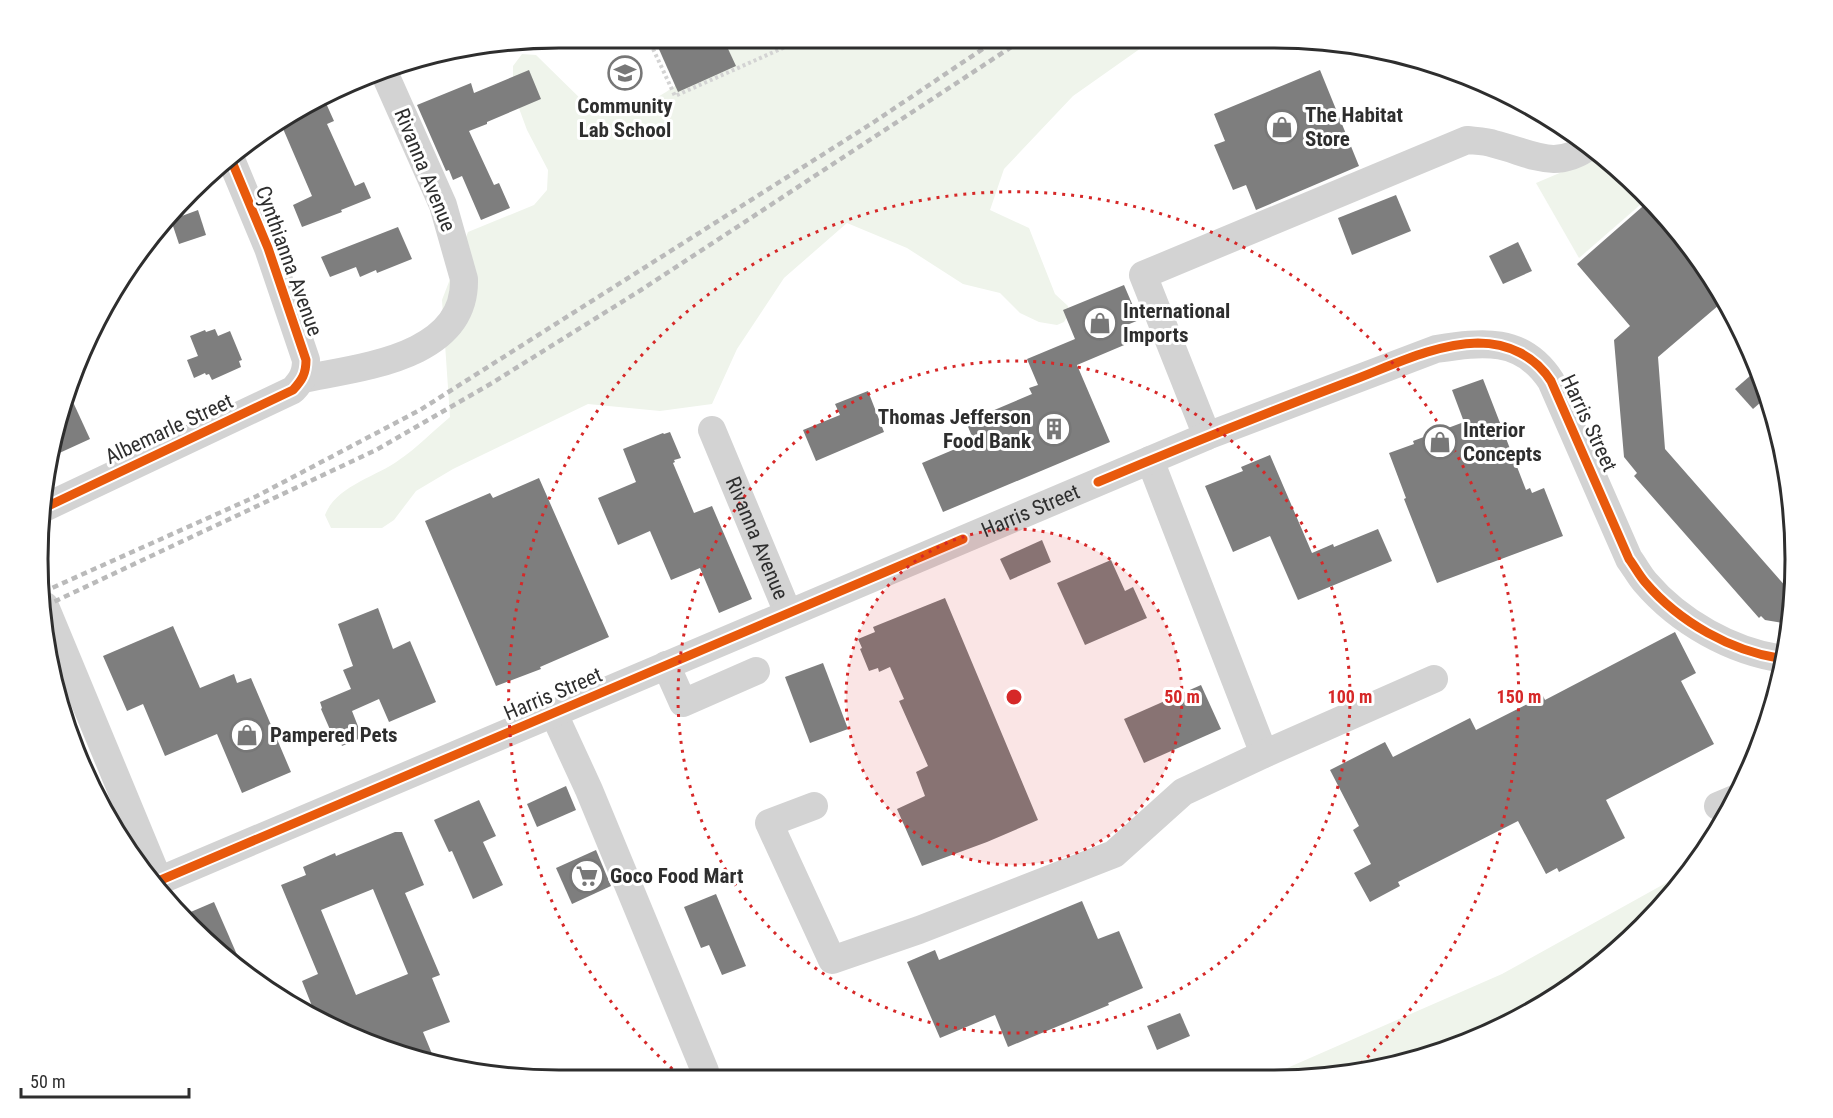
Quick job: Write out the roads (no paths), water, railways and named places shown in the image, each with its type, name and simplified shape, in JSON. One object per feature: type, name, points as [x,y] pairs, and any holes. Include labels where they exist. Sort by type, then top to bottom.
[{"type":"street","name":"Rivanna Avenue","points":[[303,379],[393,359],[418,349],[440,334],[454,319],[461,306],[465,290],[464,279],[443,205],[387,78]]},
{"type":"street","points":[[1207,436],[1143,274],[1467,140],[1493,143],[1528,155],[1554,160],[1583,152]]},
{"type":"street","name":"Cynthianna Avenue","points":[[234,166],[268,248],[306,360],[303,379]]},
{"type":"street","name":"Harris Street","points":[[162,880],[1207,436],[1436,349],[1478,343],[1515,349],[1537,363],[1551,381],[1629,559],[1645,582],[1670,607],[1721,640],[1775,657]]},
{"type":"street","name":"Albemarle Street","points":[[51,505],[293,390],[303,379]]},
{"type":"street","name":"Rivanna Avenue","points":[[712,430],[788,613]]},
{"type":"street","points":[[1150,460],[1264,754]]},
{"type":"street","points":[[52,622],[152,867]]},
{"type":"street","points":[[666,665],[683,703],[756,671]]},
{"type":"street","points":[[814,806],[769,823],[832,960],[919,930],[1114,854],[1183,792],[1434,679]]},
{"type":"street","points":[[554,714],[589,790],[705,1070]]},
{"type":"railway","points":[[49,589],[257,496],[420,410],[874,122],[984,48]]},
{"type":"railway","points":[[50,604],[376,450],[492,383],[641,290],[1010,48]]},
{"type":"place","name":"Community Lab School","points":[[625,73]]},
{"type":"place","name":"The Habitat Store","points":[[1282,127]]},
{"type":"place","name":"International Imports","points":[[1100,323]]},
{"type":"place","name":"Thomas Jefferson Food Bank","points":[[1054,429]]},
{"type":"place","name":"Interior Concepts","points":[[1440,442]]},
{"type":"place","name":"Pampered Pets","points":[[247,735]]},
{"type":"place","name":"Goco Food Mart","points":[[587,876]]}]
